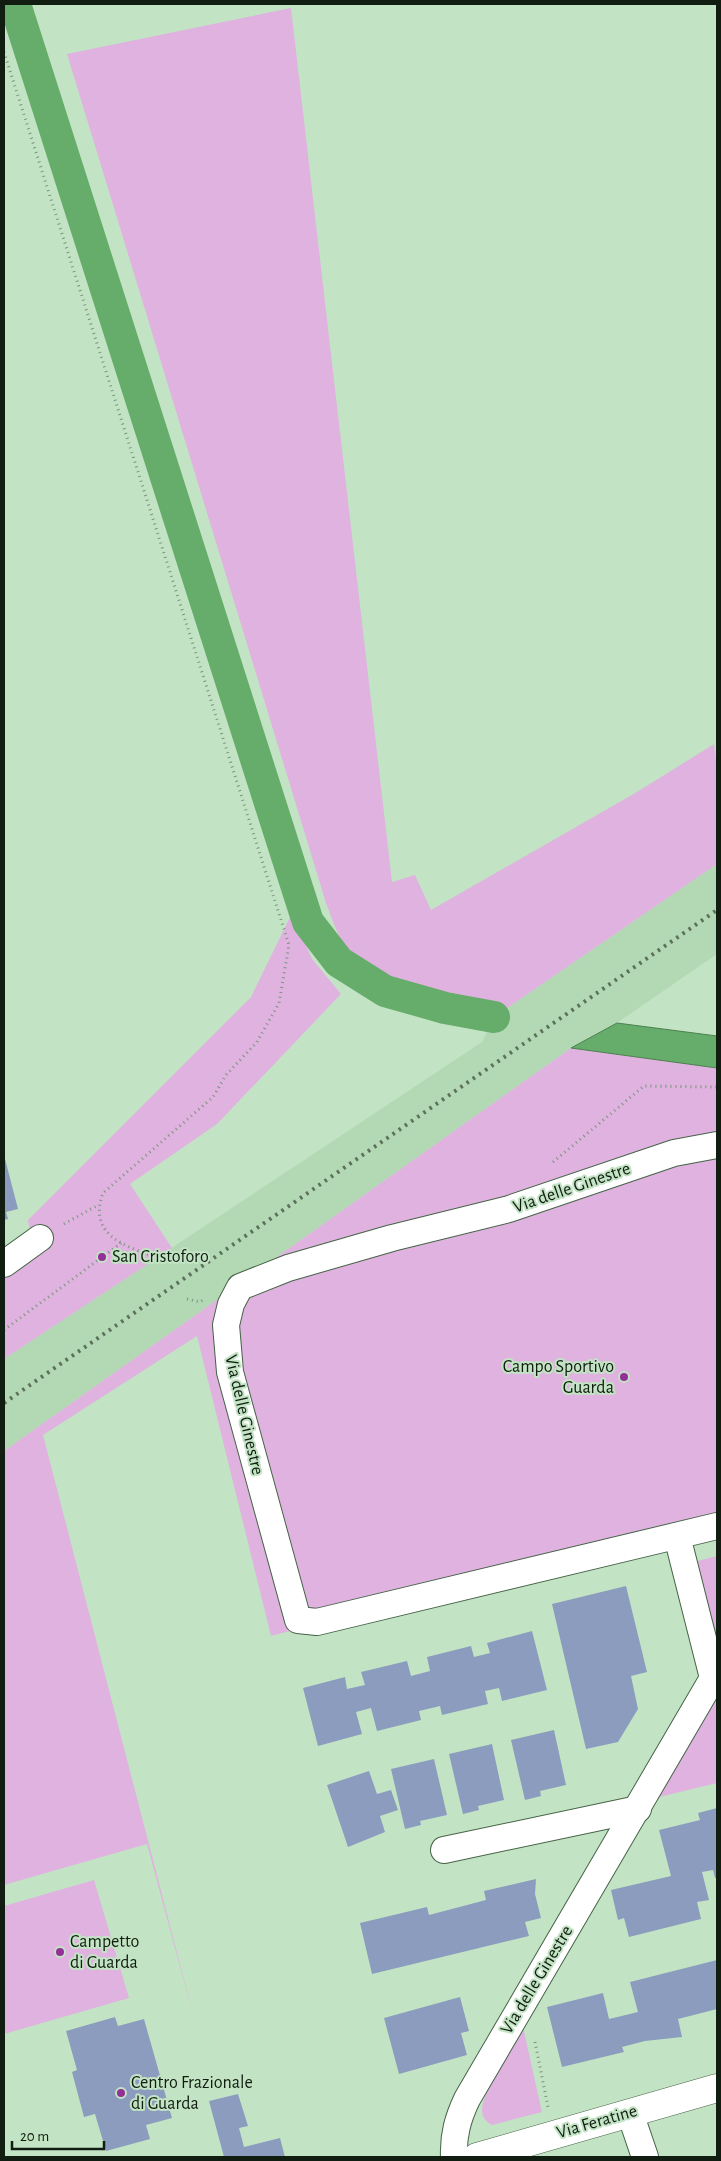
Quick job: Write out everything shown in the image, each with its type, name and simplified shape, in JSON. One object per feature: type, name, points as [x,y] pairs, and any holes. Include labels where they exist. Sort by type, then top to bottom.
[{"type":"street","name":"Via delle Ginestre","points":[[717,1145],[674,1153],[509,1210],[392,1238],[288,1268],[240,1287],[230,1304],[226,1325],[230,1372],[298,1620],[317,1622],[717,1526]]},
{"type":"street","points":[[4,1264],[40,1238]]},
{"type":"street","name":"Via delle Ginestre","points":[[454,2157],[453,2142],[456,2128],[467,2099],[715,1677],[677,1536]]},
{"type":"street","points":[[444,1850],[638,1809]]},
{"type":"street","name":"Via Feratine","points":[[477,2157],[717,2088]]},
{"type":"street","points":[[630,2113],[644,2157]]},
{"type":"path","points":[[4,5],[8,4]]},
{"type":"path","points":[[4,52],[289,945],[279,1003],[257,1042],[226,1075],[213,1097],[103,1193],[98,1205],[99,1220],[105,1230],[121,1243],[159,1258]]},
{"type":"path","points":[[550,1165],[644,1086],[717,1087]]},
{"type":"path","points":[[40,1238],[98,1205]]},
{"type":"path","points":[[4,1330],[121,1243]]},
{"type":"path","points":[[533,2032],[550,2115]]},
{"type":"shaded area","points":[[291,8],[392,882],[415,875],[431,910],[637,792],[714,744],[717,769],[717,864],[500,1013],[425,996],[388,982],[372,974],[358,963],[347,950],[339,935],[326,903],[67,54]]},
{"type":"shaded area","points":[[717,864],[717,954],[617,1023],[571,1048],[4,1451],[4,1359],[482,1042],[494,1017]]},
{"type":"shaded area","points":[[292,913],[312,959],[341,994],[217,1124],[130,1184],[172,1248],[4,1359],[4,1258],[31,1238],[28,1220],[251,997]]},
{"type":"shaded area","points":[[617,1023],[717,1036],[717,1068],[571,1048]]},
{"type":"shaded area","points":[[571,1048],[717,1068],[717,1517],[271,1636],[197,1336],[43,1435],[196,2026],[147,1844],[4,1885],[4,1451]]},
{"type":"shaded area","points":[[717,1556],[717,1654],[694,1562]]},
{"type":"shaded area","points":[[717,1695],[717,1783],[655,1798]]},
{"type":"shaded area","name":"Campetto di Guarda","points":[[94,1880],[129,1998],[4,2034],[4,1906]]},
{"type":"shaded area","points":[[523,2027],[542,2112],[492,2125],[485,2119],[482,2112],[485,2096]]},
{"type":"building","points":[[4,1155],[18,1209],[6,1212],[8,1219],[4,1220]]},
{"type":"building","points":[[626,1586],[647,1672],[631,1676],[638,1709],[618,1742],[586,1749],[552,1604]]},
{"type":"building","points":[[532,1631],[547,1690],[502,1701],[499,1688],[485,1691],[488,1704],[442,1715],[440,1706],[419,1711],[421,1720],[377,1731],[371,1708],[356,1712],[362,1734],[318,1746],[303,1688],[345,1677],[347,1689],[365,1685],[361,1672],[407,1661],[411,1676],[430,1671],[427,1657],[471,1646],[474,1657],[490,1653],[487,1643]]},
{"type":"building","points":[[554,1730],[566,1785],[540,1791],[541,1796],[525,1800],[511,1740]]},
{"type":"building","points":[[492,1744],[504,1800],[478,1806],[479,1810],[463,1814],[449,1754]]},
{"type":"building","points":[[434,1759],[447,1815],[420,1821],[421,1825],[405,1829],[391,1769]]},
{"type":"building","points":[[369,1771],[377,1794],[391,1790],[398,1810],[380,1816],[385,1832],[348,1847],[327,1785]]},
{"type":"building","points":[[717,1808],[717,1878],[715,1878],[713,1870],[702,1872],[709,1900],[697,1902],[701,1919],[629,1937],[624,1918],[618,1920],[611,1890],[671,1876],[659,1830],[700,1820],[698,1813]]},
{"type":"building","points":[[536,1879],[535,1894],[541,1918],[525,1922],[529,1936],[372,1974],[360,1923],[427,1907],[429,1915],[486,1900],[484,1891]]},
{"type":"building","points":[[717,1960],[717,2009],[678,2019],[682,2037],[645,2041],[622,2047],[624,2052],[562,2067],[547,2007],[603,1993],[609,2019],[638,2012],[630,1982]]},
{"type":"building","points":[[460,1997],[469,2031],[461,2033],[467,2055],[399,2074],[384,2018]]},
{"type":"building","name":"Centro Frazionale di Guarda","points":[[115,2017],[118,2026],[144,2019],[172,2118],[146,2125],[150,2139],[106,2151],[95,2114],[84,2117],[72,2072],[77,2070],[66,2031]]},
{"type":"building","points":[[238,2094],[248,2126],[239,2128],[244,2147],[280,2138],[285,2157],[224,2157],[209,2101]]},
{"type":"waterway","points":[[15,4],[308,922],[339,962],[385,991],[445,1008],[494,1017]]},
{"type":"railway","points":[[4,1403],[717,910]]},
{"type":"place","name":"San Cristoforo","points":[[102,1257]]},
{"type":"place","name":"Campo Sportivo Guarda","points":[[624,1377]]},
{"type":"place","name":"Campetto di Guarda","points":[[60,1952]]},
{"type":"place","name":"Centro Frazionale di Guarda","points":[[121,2093]]}]
